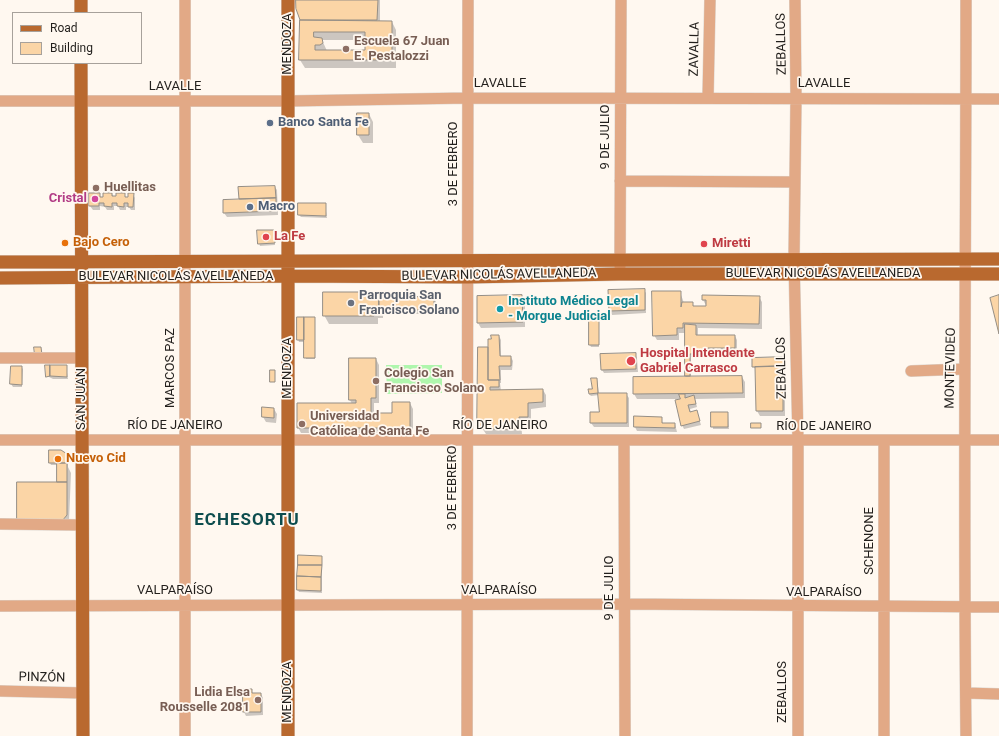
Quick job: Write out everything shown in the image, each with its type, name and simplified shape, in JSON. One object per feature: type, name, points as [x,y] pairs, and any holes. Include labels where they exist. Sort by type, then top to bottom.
[{"type":"main road","points":[[81,0],[81,12]]},
{"type":"main road","name":"MENDOZA","points":[[288,0],[288,736]]},
{"type":"main road","name":"SAN JUAN","points":[[82,64],[83,736]]},
{"type":"main road","name":"BULEVAR NICOLÁS AVELLANEDA","points":[[0,262],[468,262],[620,259],[999,259]]},
{"type":"main road","name":"BULEVAR NICOLÁS AVELLANEDA","points":[[0,278],[288,276],[468,277],[620,274],[999,274]]},
{"type":"street","name":"MARCOS PAZ","points":[[185,0],[185,736]]},
{"type":"street","name":"3 DE FEBRERO","points":[[467,736],[468,0]]},
{"type":"street","name":"9 DE JULIO","points":[[620,274],[621,0]]},
{"type":"street","name":"ZAVALLA","points":[[708,98],[710,0]]},
{"type":"street","name":"ZEBALLOS","points":[[795,0],[796,98],[794,274],[798,440],[798,736]]},
{"type":"street","name":"MONTEVIDEO","points":[[966,0],[967,274],[964,440],[966,736]]},
{"type":"street","name":"LAVALLE","points":[[0,101],[288,101],[468,98],[999,99]]},
{"type":"street","points":[[620,181],[795,182]]},
{"type":"street","points":[[0,358],[82,358]]},
{"type":"street","points":[[911,371],[965,369]]},
{"type":"street","name":"RÍO DE JANEIRO","points":[[0,440],[999,440]]},
{"type":"street","name":"9 DE JULIO","points":[[624,441],[625,736]]},
{"type":"street","name":"SCHENONE","points":[[884,441],[884,736]]},
{"type":"street","points":[[0,524],[82,525]]},
{"type":"street","name":"VALPARAÍSO","points":[[0,606],[624,604],[999,608]]},
{"type":"street","name":"PINZÓN","points":[[0,691],[83,693]]},
{"type":"street","points":[[966,694],[999,694]]},
{"type":"green space","points":[[386,365],[442,365],[442,393],[387,394]]},
{"type":"building","points":[[296,0],[378,0],[377,20],[300,20],[296,9]]},
{"type":"building","name":"Escuela 67 Juan E. Pestalozzi","points":[[300,20],[392,21],[392,60],[299,60]],"holes":[[[314,32],[365,32],[365,50],[315,50],[315,45],[320,45],[323,43],[322,38],[314,37]]]},
{"type":"building","points":[[357,113],[369,113],[369,135],[357,135]]},
{"type":"building","points":[[275,186],[276,198],[239,199],[238,187]]},
{"type":"building","points":[[89,193],[100,193],[100,197],[103,197],[103,193],[112,193],[112,196],[116,196],[116,193],[125,193],[125,197],[128,197],[128,193],[134,193],[133,207],[128,207],[128,203],[124,203],[124,207],[117,206],[117,203],[112,203],[112,207],[104,206],[104,203],[99,203],[99,206],[89,206]]},
{"type":"building","points":[[276,198],[276,211],[223,213],[223,200]]},
{"type":"building","points":[[298,203],[326,203],[326,216],[298,215]]},
{"type":"building","name":"La Fe","points":[[257,230],[274,230],[275,243],[258,244]]},
{"type":"building","points":[[645,289],[645,310],[609,311],[608,290]]},
{"type":"building","points":[[652,291],[681,291],[681,307],[682,302],[693,302],[693,306],[706,306],[706,300],[702,300],[702,295],[760,296],[759,324],[683,323],[683,328],[677,328],[677,335],[653,336]]},
{"type":"building","name":"Parroquia San Francisco Solano","points":[[323,292],[375,292],[375,296],[379,296],[379,310],[374,310],[374,316],[323,316]]},
{"type":"building","name":"Instituto Médico Legal - Morgue Judicial","points":[[522,295],[523,322],[477,323],[477,296]]},
{"type":"building","points":[[999,295],[999,334],[990,298]]},
{"type":"building","points":[[379,296],[434,297],[434,310],[379,310]]},
{"type":"building","points":[[589,315],[599,315],[599,345],[589,345]]},
{"type":"building","points":[[297,317],[304,317],[304,340],[297,340]]},
{"type":"building","points":[[304,317],[315,317],[315,358],[304,358]]},
{"type":"building","points":[[685,324],[696,325],[696,335],[735,335],[735,348],[708,348],[708,353],[690,354],[690,376],[685,376]]},
{"type":"building","points":[[491,335],[499,335],[500,356],[511,356],[511,366],[499,366],[500,380],[488,380],[488,339],[491,339]]},
{"type":"building","points":[[34,347],[41,347],[42,355],[35,355]]},
{"type":"building","points":[[478,347],[488,347],[488,380],[499,380],[499,387],[490,387],[490,390],[543,389],[543,402],[528,403],[528,417],[519,417],[520,429],[482,429],[477,423]]},
{"type":"building","points":[[636,353],[636,369],[601,370],[600,354]]},
{"type":"building","points":[[784,357],[784,366],[752,367],[752,358]]},
{"type":"building","points":[[349,358],[376,358],[376,398],[371,398],[371,413],[392,413],[392,402],[410,402],[410,428],[297,428],[297,403],[356,403],[356,400],[349,400]]},
{"type":"building","points":[[45,365],[50,365],[50,376],[46,377]]},
{"type":"building","points":[[50,365],[67,365],[67,377],[50,376]]},
{"type":"building","points":[[11,366],[22,366],[22,385],[10,384]]},
{"type":"building","points":[[783,366],[783,411],[756,411],[755,367]]},
{"type":"building","points":[[270,370],[275,370],[275,382],[270,382]]},
{"type":"building","points":[[742,376],[743,393],[633,394],[633,377]]},
{"type":"building","points":[[591,378],[597,378],[598,393],[589,394],[588,389],[592,389]]},
{"type":"building","points":[[598,393],[627,393],[627,423],[590,423],[590,412],[599,412]]},
{"type":"building","points":[[679,394],[685,394],[685,398],[694,395],[696,404],[688,405],[690,412],[697,410],[700,421],[681,426],[675,400],[680,399]]},
{"type":"building","points":[[262,407],[274,408],[274,418],[262,417]]},
{"type":"building","points":[[711,412],[728,412],[728,427],[711,427]]},
{"type":"building","points":[[634,416],[662,417],[662,423],[675,423],[675,428],[634,427]]},
{"type":"building","points":[[751,423],[761,423],[761,428],[751,428]]},
{"type":"building","name":"Nuevo Cid","points":[[49,450],[61,450],[67,454],[67,463],[49,463]]},
{"type":"building","points":[[57,463],[67,463],[67,482],[57,482]]},
{"type":"building","points":[[17,482],[67,482],[67,515],[62,521],[17,521]]},
{"type":"building","points":[[298,555],[322,556],[322,565],[298,565]]},
{"type":"building","points":[[298,565],[322,565],[321,577],[297,576]]},
{"type":"building","points":[[297,576],[321,577],[321,591],[297,590]]},
{"type":"building","points":[[243,689],[252,689],[252,693],[261,693],[261,712],[243,712]]},
{"type":"place","name":"Escuela 67 Juan E. Pestalozzi","points":[[346,49]]},
{"type":"place","name":"Banco Santa Fe","points":[[270,123]]},
{"type":"place","name":"Huellitas","points":[[96,188]]},
{"type":"place","name":"Cristal","points":[[95,199]]},
{"type":"place","name":"Macro","points":[[250,207]]},
{"type":"place","name":"La Fe","points":[[266,237]]},
{"type":"place","name":"Bajo Cero","points":[[65,243]]},
{"type":"place","name":"Miretti","points":[[704,244]]},
{"type":"place","name":"Parroquia San Francisco Solano","points":[[351,303]]},
{"type":"place","name":"Instituto Médico Legal - Morgue Judicial","points":[[500,309]]},
{"type":"place","name":"Hospital Intendente Gabriel Carrasco","points":[[631,361]]},
{"type":"place","name":"Colegio San Francisco Solano","points":[[376,381]]},
{"type":"place","name":"Universidad Católica de Santa Fe","points":[[302,424]]},
{"type":"place","name":"Nuevo Cid","points":[[58,459]]},
{"type":"place","name":"Lidia Elsa Rousselle 2081","points":[[258,700]]},
{"type":"district","name":"ECHESORTU","points":[[247,521]]}]
